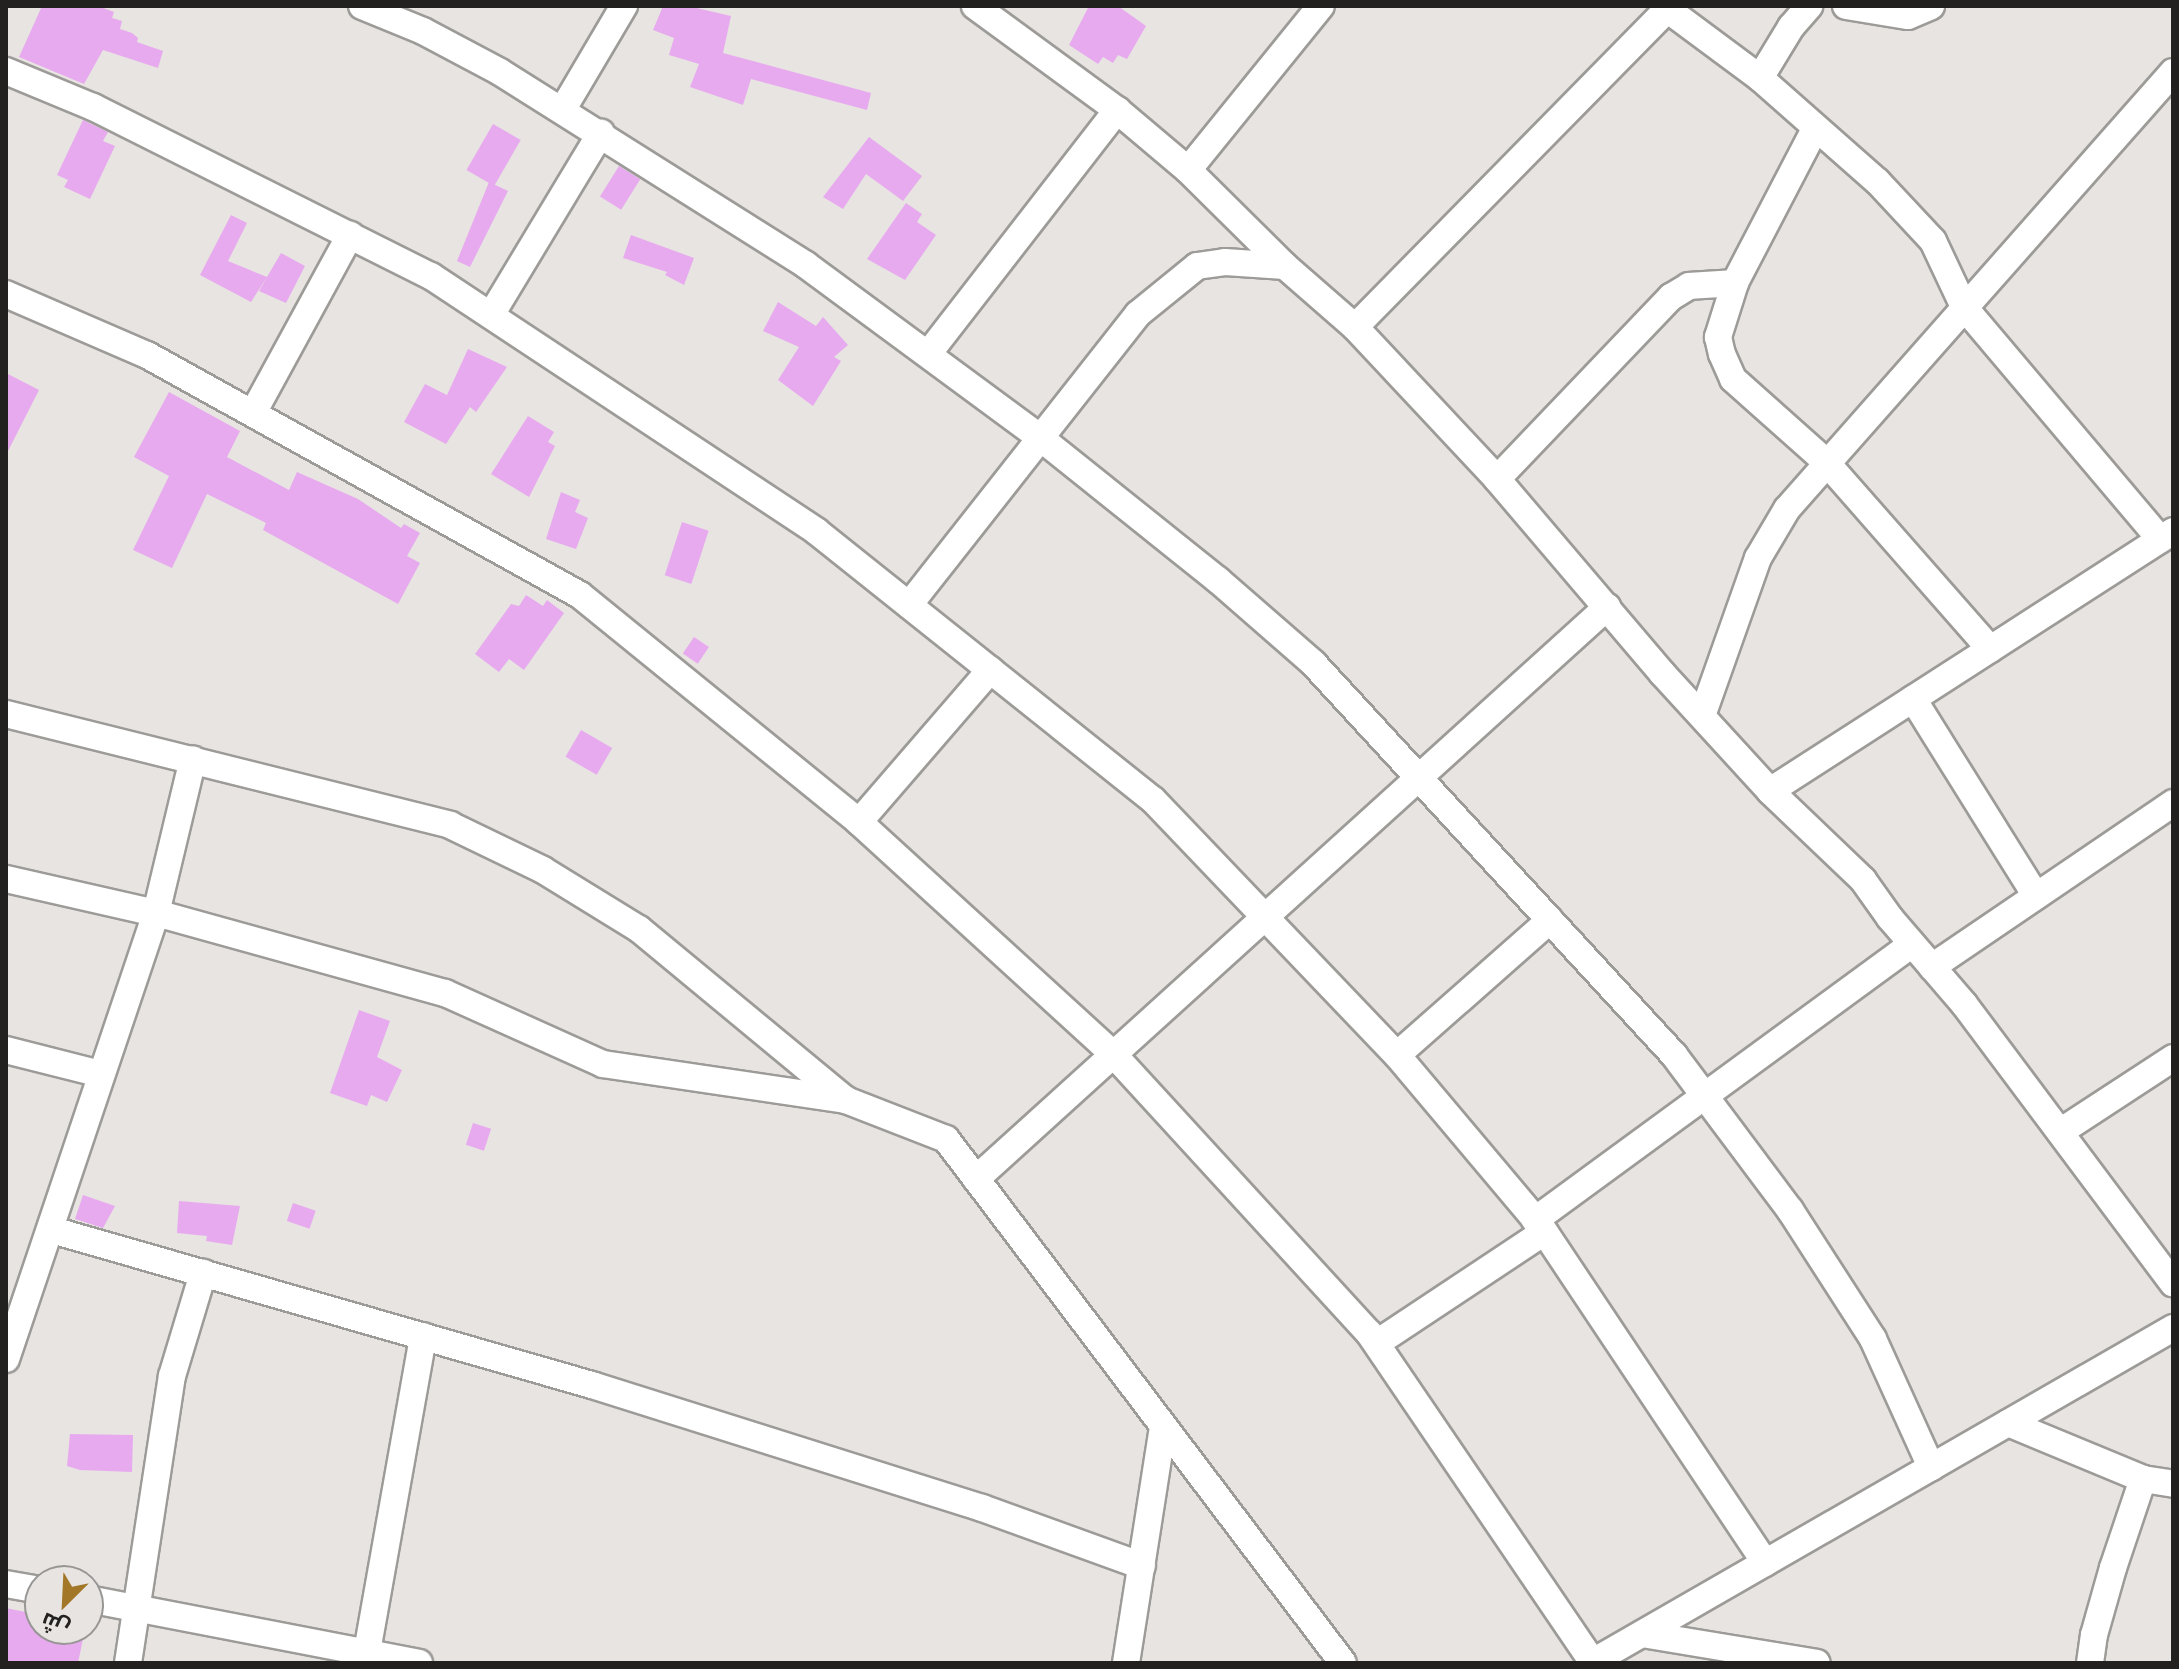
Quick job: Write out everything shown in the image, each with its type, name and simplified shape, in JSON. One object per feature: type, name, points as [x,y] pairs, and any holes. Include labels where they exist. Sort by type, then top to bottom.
[{"type":"street","points":[[362,6],[423,31],[563,109],[806,265],[1040,438],[1218,580],[1313,663],[1674,1055],[1790,1210],[1873,1339],[1931,1467]]},
{"type":"street","points":[[563,109],[624,6]]},
{"type":"street","points":[[975,6],[1117,110],[1188,170],[1285,266],[1355,327],[1497,479],[1770,791],[1863,880],[2060,1132],[2173,1283]]},
{"type":"street","points":[[1760,78],[1791,27],[1809,6]]},
{"type":"street","points":[[1846,6],[1908,16],[1931,6]]},
{"type":"street","points":[[1355,327],[1667,7],[1760,78],[1877,181],[1933,241],[1964,307],[2167,535],[1770,791]]},
{"type":"street","points":[[1188,170],[1312,9]]},
{"type":"street","points":[[6,71],[93,107],[431,276],[816,531],[1153,800],[1397,1055],[1540,1226],[1765,1563]]},
{"type":"street","points":[[1702,716],[1758,558],[1787,509],[2173,72]]},
{"type":"street","points":[[928,354],[1117,110]]},
{"type":"street","points":[[1815,129],[1735,283],[1718,337],[1733,379],[1826,462],[1990,649]]},
{"type":"street","points":[[491,315],[601,133]]},
{"type":"street","points":[[253,413],[350,235]]},
{"type":"street","points":[[909,605],[1138,314],[1197,266],[1225,262],[1285,266]]},
{"type":"street","points":[[1497,479],[1671,297],[1689,286],[1735,283]]},
{"type":"street","points":[[6,294],[147,355],[580,595],[859,822],[1115,1056],[1377,1343],[1592,1662],[2173,1328]]},
{"type":"street","points":[[976,1179],[1607,607]]},
{"type":"street","points":[[859,822],[990,670]]},
{"type":"street","points":[[1913,699],[2036,896]]},
{"type":"street","points":[[6,714],[450,825],[543,870],[639,929],[846,1100]]},
{"type":"street","points":[[6,1359],[52,1230],[156,913],[193,759]]},
{"type":"street","points":[[1932,967],[2173,803]]},
{"type":"street","points":[[6,879],[156,913],[445,993],[603,1064],[846,1100],[946,1139],[1343,1663]]},
{"type":"street","points":[[1397,1055],[1550,920]]},
{"type":"street","points":[[1377,1343],[1540,1226],[1705,1096],[1912,944]]},
{"type":"street","points":[[6,1050],[101,1074]]},
{"type":"street","points":[[2060,1132],[2173,1058]]},
{"type":"street","points":[[52,1230],[592,1385],[967,1503],[1142,1566]]},
{"type":"street","points":[[128,1663],[172,1376],[203,1273]]},
{"type":"street","points":[[365,1658],[423,1336]]},
{"type":"street","points":[[2008,1423],[2143,1479],[2173,1484]]},
{"type":"street","points":[[1126,1663],[1163,1427]]},
{"type":"street","points":[[2090,1663],[2094,1635],[2113,1568],[2143,1479]]},
{"type":"street","points":[[104,1602],[365,1658],[419,1663]]},
{"type":"street","points":[[1630,1663],[1639,1635]]},
{"type":"street","points":[[1639,1635],[1817,1663]]},
{"type":"building","points":[[42,6],[98,6],[114,12],[112,18],[122,21],[120,29],[132,33],[138,38],[137,42],[163,51],[158,68],[103,50],[84,84],[19,57]]},
{"type":"building","points":[[663,6],[688,6],[731,16],[723,53],[871,93],[867,110],[751,79],[743,105],[690,87],[699,64],[669,55],[674,38],[653,30]]},
{"type":"building","points":[[1089,6],[1118,6],[1146,26],[1127,59],[1118,55],[1113,63],[1103,57],[1098,64],[1069,45]]},
{"type":"building","points":[[83,120],[108,132],[103,141],[115,146],[90,199],[64,187],[68,180],[57,175]]},
{"type":"building","points":[[493,124],[521,140],[494,186],[466,170]]},
{"type":"building","points":[[869,137],[922,176],[903,201],[866,174],[843,209],[823,197]]},
{"type":"building","points":[[619,166],[640,179],[621,210],[600,197]]},
{"type":"building","points":[[489,182],[508,191],[470,267],[457,261]]},
{"type":"building","points":[[906,203],[922,214],[917,222],[936,235],[905,280],[867,259]]},
{"type":"building","points":[[231,215],[247,223],[228,261],[267,277],[251,302],[200,275]]},
{"type":"building","points":[[631,235],[694,258],[684,285],[665,275],[667,272],[623,258]]},
{"type":"building","points":[[281,253],[305,266],[286,303],[259,291]]},
{"type":"building","points":[[778,302],[816,326],[823,317],[848,345],[834,357],[841,361],[813,406],[778,380],[799,347],[763,331]]},
{"type":"building","points":[[468,349],[507,367],[476,412],[470,407],[446,444],[404,422],[425,384],[447,395]]},
{"type":"building","points":[[6,373],[39,390],[6,455]]},
{"type":"building","points":[[169,392],[240,431],[227,457],[289,490],[297,472],[358,499],[401,528],[404,524],[420,533],[407,556],[420,563],[398,604],[263,530],[266,523],[207,494],[172,568],[133,550],[169,476],[134,457]]},
{"type":"building","points":[[528,416],[554,432],[548,442],[555,446],[529,497],[491,474]]},
{"type":"building","points":[[561,492],[580,500],[575,512],[588,518],[576,549],[546,539]]},
{"type":"building","points":[[682,522],[709,531],[691,584],[665,575]]},
{"type":"building","points":[[526,595],[543,606],[547,600],[564,613],[524,670],[509,659],[499,672],[475,654],[511,604],[519,606]]},
{"type":"building","points":[[694,637],[709,647],[698,664],[683,654]]},
{"type":"building","points":[[581,730],[612,748],[597,775],[566,757]]},
{"type":"building","points":[[359,1010],[390,1021],[377,1057],[402,1070],[387,1102],[371,1095],[367,1106],[330,1093]]},
{"type":"building","points":[[473,1123],[491,1129],[484,1151],[466,1145]]},
{"type":"building","points":[[83,1195],[115,1206],[103,1228],[75,1219]]},
{"type":"building","points":[[179,1201],[240,1206],[232,1245],[206,1241],[207,1236],[177,1233]]},
{"type":"building","points":[[293,1203],[316,1211],[310,1229],[287,1221]]},
{"type":"building","points":[[70,1434],[133,1435],[132,1472],[80,1470],[67,1466]]},
{"type":"building","points":[[6,1608],[24,1612],[24,1645],[82,1645],[78,1663],[6,1663]]}]
